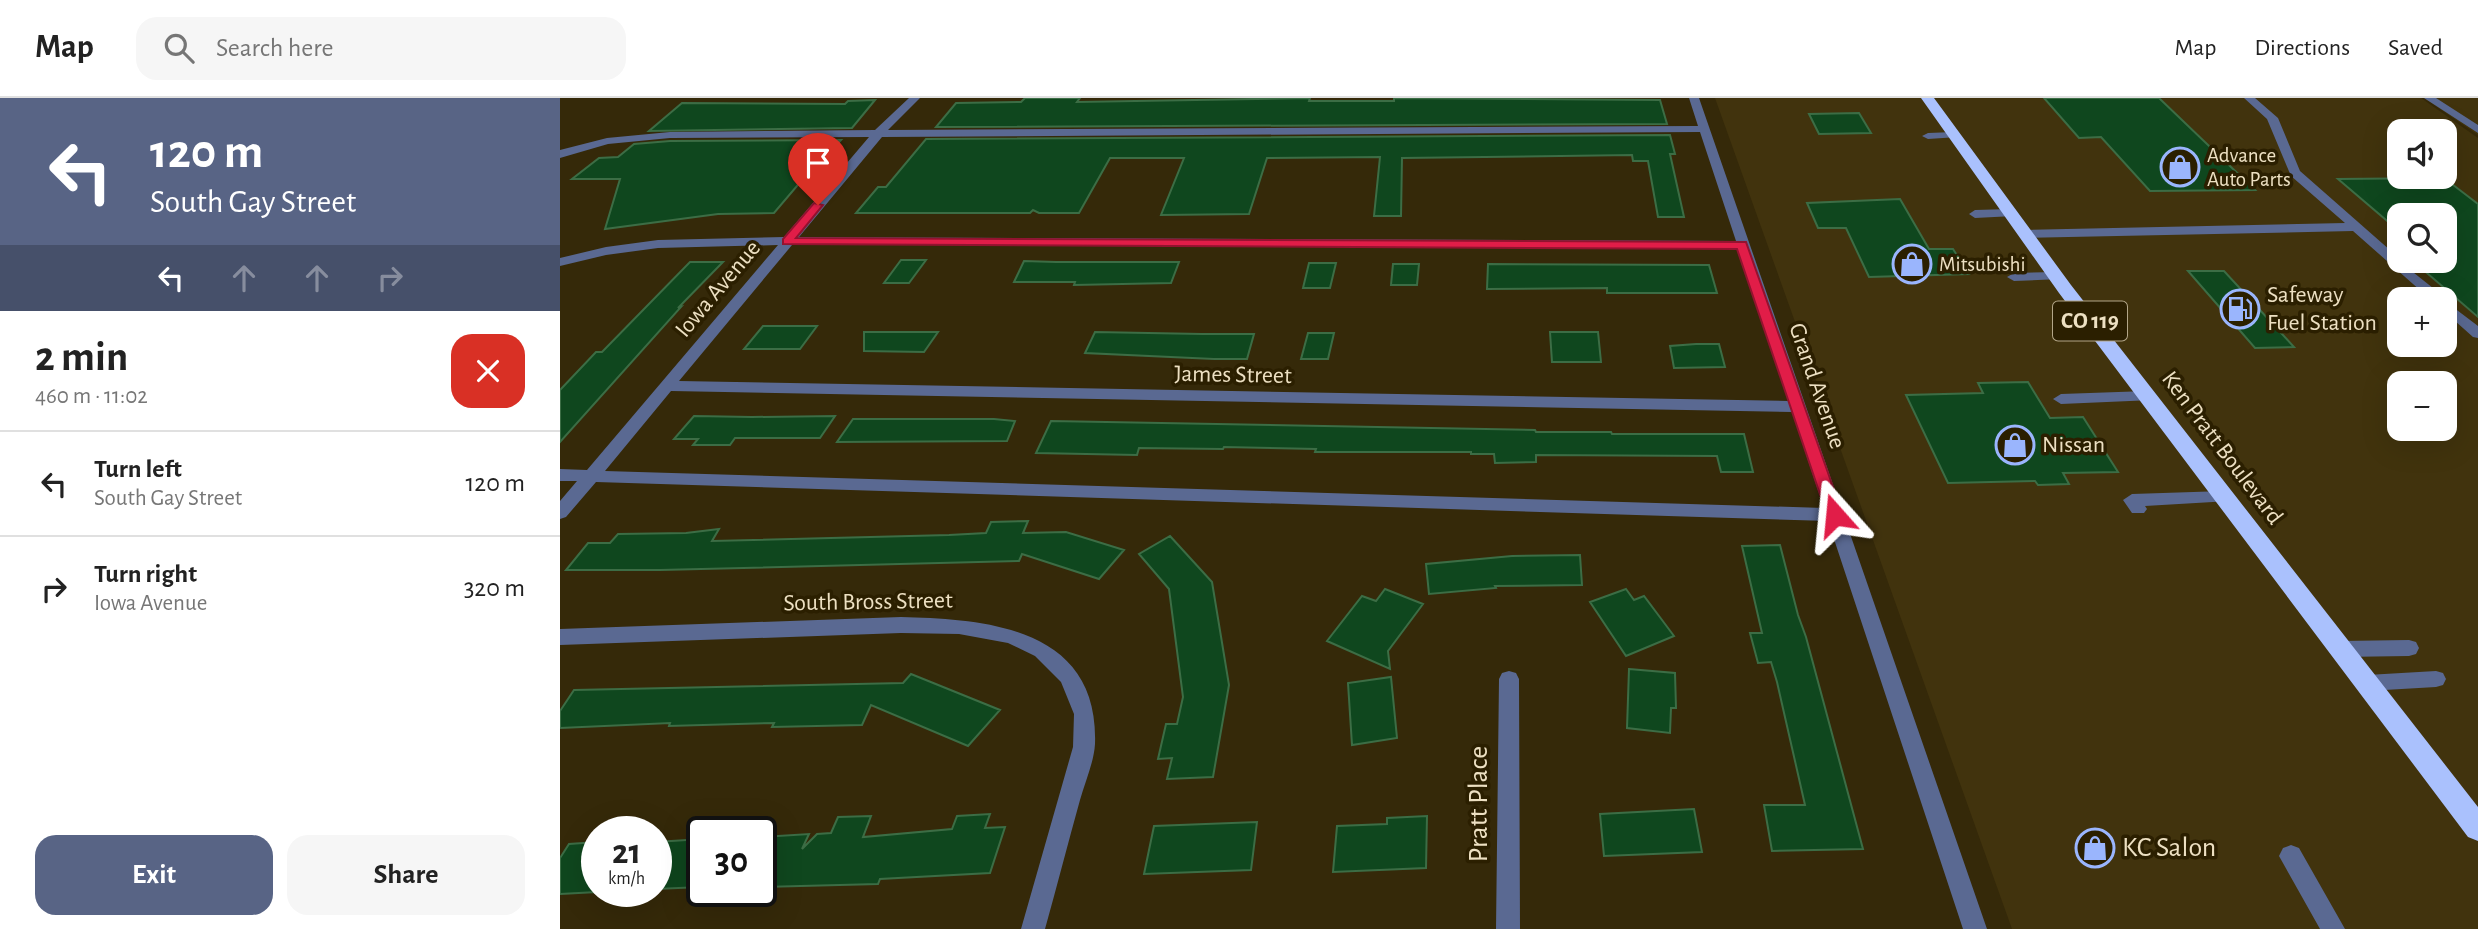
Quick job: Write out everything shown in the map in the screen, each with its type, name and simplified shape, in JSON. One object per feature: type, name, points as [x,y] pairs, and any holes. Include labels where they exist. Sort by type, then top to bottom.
[{"type":"highway","name":"Ken Pratt Boulevard","points":[[1927,98],[2056,276],[2478,828]]},
{"type":"street","name":"Iowa Avenue","points":[[560,513],[879,133],[915,98]]},
{"type":"street","name":"Grand Avenue","points":[[1694,98],[1741,245],[1799,407],[1975,929]]},
{"type":"street","points":[[2249,98],[2272,118],[2295,173],[2424,287]]},
{"type":"street","points":[[2430,98],[2478,130]]},
{"type":"street","points":[[560,154],[594,144],[640,136],[1704,129]]},
{"type":"street","points":[[1928,136],[1954,135]]},
{"type":"street","points":[[1975,214],[2010,213]]},
{"type":"street","points":[[2025,234],[2356,227]]},
{"type":"street","points":[[560,262],[658,244],[787,242],[1741,245]]},
{"type":"street","points":[[2014,277],[2056,276]]},
{"type":"street","points":[[2457,316],[2478,334]]},
{"type":"street","name":"James Street","points":[[666,386],[1799,407]]},
{"type":"street","points":[[2061,399],[2147,396]]},
{"type":"street","points":[[560,475],[1835,515]]},
{"type":"street","points":[[2138,509],[2132,500],[2224,497]]},
{"type":"street","name":"South Bross Street","points":[[560,637],[901,625],[947,626],[1012,636],[1042,650],[1069,677],[1084,714],[1084,747],[1034,929]]},
{"type":"street","points":[[2341,649],[2409,648]]},
{"type":"street","name":"Pratt Place","points":[[1508,929],[1509,679]]},
{"type":"street","points":[[2367,683],[2437,679]]},
{"type":"street","points":[[2291,856],[2333,929]]},
{"type":"shaded area","points":[[1715,98],[2421,98],[2451,119],[2387,119],[2387,189],[2457,189],[2457,123],[2478,138],[2478,929],[2012,929]]},
{"type":"shaded area","points":[[2424,98],[2478,98],[2478,135]]},
{"type":"building","points":[[1025,98],[1080,98],[1077,102],[1310,98],[1309,101],[1394,101],[1394,98],[1660,100],[1667,124],[936,127],[956,103],[1021,102]]},
{"type":"building","points":[[2044,98],[2159,98],[2255,190],[2150,191],[2101,137],[2079,138]]},
{"type":"building","points":[[875,100],[852,128],[649,131],[682,103],[845,104],[848,101]]},
{"type":"building","points":[[1859,113],[1871,133],[1819,134],[1809,114]]},
{"type":"building","points":[[1670,135],[1675,154],[1670,154],[1684,217],[1658,217],[1648,161],[1633,161],[1632,155],[1402,158],[1401,216],[1374,216],[1380,157],[1267,158],[1249,214],[1161,215],[1184,158],[1110,158],[1079,213],[1039,213],[1033,210],[1030,213],[856,213],[878,187],[886,187],[926,139]]},
{"type":"building","points":[[841,140],[819,160],[774,213],[718,214],[605,229],[620,179],[572,179],[599,158],[618,157],[634,144],[670,141]]},
{"type":"building","points":[[2338,179],[2387,179],[2387,189],[2457,188],[2478,204],[2478,317],[2457,299],[2457,287],[2443,287],[2427,273],[2457,273],[2457,203],[2387,203],[2387,221]]},
{"type":"building","points":[[1900,199],[1929,249],[1953,249],[1969,274],[1869,277],[1846,228],[1818,228],[1807,203]]},
{"type":"building","points":[[901,260],[926,260],[909,283],[884,283]]},
{"type":"building","points":[[1024,261],[1179,262],[1171,283],[1074,285],[1075,282],[1014,282]]},
{"type":"building","points":[[690,262],[723,262],[678,308],[681,307],[560,442],[560,390],[596,352],[602,352]]},
{"type":"building","points":[[1309,263],[1336,263],[1330,288],[1303,288]]},
{"type":"building","points":[[1393,264],[1419,264],[1417,285],[1391,285]]},
{"type":"building","points":[[1488,264],[1709,265],[1717,293],[1607,293],[1607,288],[1487,289]]},
{"type":"building","name":"Safeway Fuel Station","points":[[2188,271],[2224,271],[2294,347],[2255,348]]},
{"type":"building","points":[[763,326],[817,326],[800,349],[744,349]]},
{"type":"building","points":[[864,332],[938,332],[924,352],[864,351]]},
{"type":"building","points":[[1095,332],[1254,334],[1247,359],[1214,359],[1085,353]]},
{"type":"building","points":[[1550,332],[1598,332],[1601,362],[1552,362]]},
{"type":"building","points":[[1308,333],[1334,333],[1328,359],[1301,359]]},
{"type":"building","points":[[1719,344],[1725,367],[1674,368],[1670,346]]},
{"type":"building","name":"Nissan","points":[[2028,382],[2050,418],[2083,417],[2118,472],[2063,473],[2069,484],[2038,485],[2035,481],[1948,483],[1906,395],[1983,393],[1978,383]]},
{"type":"building","points":[[694,416],[835,416],[820,438],[735,438],[730,445],[693,445],[698,439],[674,439]]},
{"type":"building","points":[[853,419],[1015,421],[1007,441],[837,442]]},
{"type":"building","points":[[1051,421],[1535,430],[1612,434],[1744,434],[1753,472],[1721,472],[1717,456],[1536,455],[1536,462],[1495,463],[1494,454],[1471,452],[1315,452],[1316,449],[1224,447],[1139,448],[1137,455],[1036,453]]},
{"type":"building","points":[[1028,521],[1023,533],[1066,532],[1124,550],[1099,579],[1022,554],[1019,561],[566,570],[588,543],[610,543],[618,534],[686,533],[719,529],[712,541],[949,535],[986,533],[991,522]]},
{"type":"building","points":[[1170,536],[1212,582],[1229,685],[1213,777],[1167,779],[1172,758],[1158,759],[1166,724],[1177,724],[1183,697],[1169,589],[1139,554]]},
{"type":"building","points":[[1780,545],[1863,849],[1772,851],[1764,805],[1805,805],[1771,662],[1758,663],[1750,633],[1762,633],[1742,546]]},
{"type":"building","points":[[1580,555],[1582,585],[1495,586],[1496,588],[1429,594],[1426,564],[1512,556]]},
{"type":"building","points":[[1385,589],[1423,604],[1388,651],[1390,669],[1327,641],[1362,596],[1376,601]]},
{"type":"building","points":[[1626,589],[1634,600],[1644,596],[1674,636],[1626,656],[1590,602]]},
{"type":"building","points":[[1629,669],[1675,673],[1676,708],[1671,708],[1670,733],[1627,728]]},
{"type":"building","points":[[911,674],[1000,710],[968,746],[871,705],[862,725],[772,727],[774,723],[669,726],[670,723],[560,728],[560,711],[574,690],[903,683]]},
{"type":"building","points":[[1391,677],[1397,738],[1352,745],[1348,683]]},
{"type":"building","points":[[1694,809],[1702,852],[1604,856],[1600,814]]},
{"type":"building","points":[[990,814],[985,828],[1005,827],[990,873],[880,879],[878,884],[777,887],[777,836],[809,834],[802,849],[817,834],[831,833],[838,817],[871,816],[863,837],[952,829],[957,816]]},
{"type":"building","points":[[1427,816],[1426,868],[1333,872],[1337,826],[1387,824],[1387,818]]},
{"type":"building","points":[[1257,822],[1251,870],[1144,874],[1154,826]]},
{"type":"building","points":[[686,840],[686,888],[672,888],[672,841]]},
{"type":"building","points":[[581,843],[581,893],[560,894],[560,858],[569,844]]},
{"type":"place","name":"Advance Auto Parts","points":[[2180,167]]},
{"type":"place","name":"Mitsubishi","points":[[1912,264]]},
{"type":"place","name":"Safeway Fuel Station","points":[[2240,309]]},
{"type":"place","name":"Nissan","points":[[2015,445]]},
{"type":"place","name":"KC Salon","points":[[2095,848]]},
{"type":"route","points":[[818,205],[787,242],[840,240],[1741,245],[1835,515]]}]
